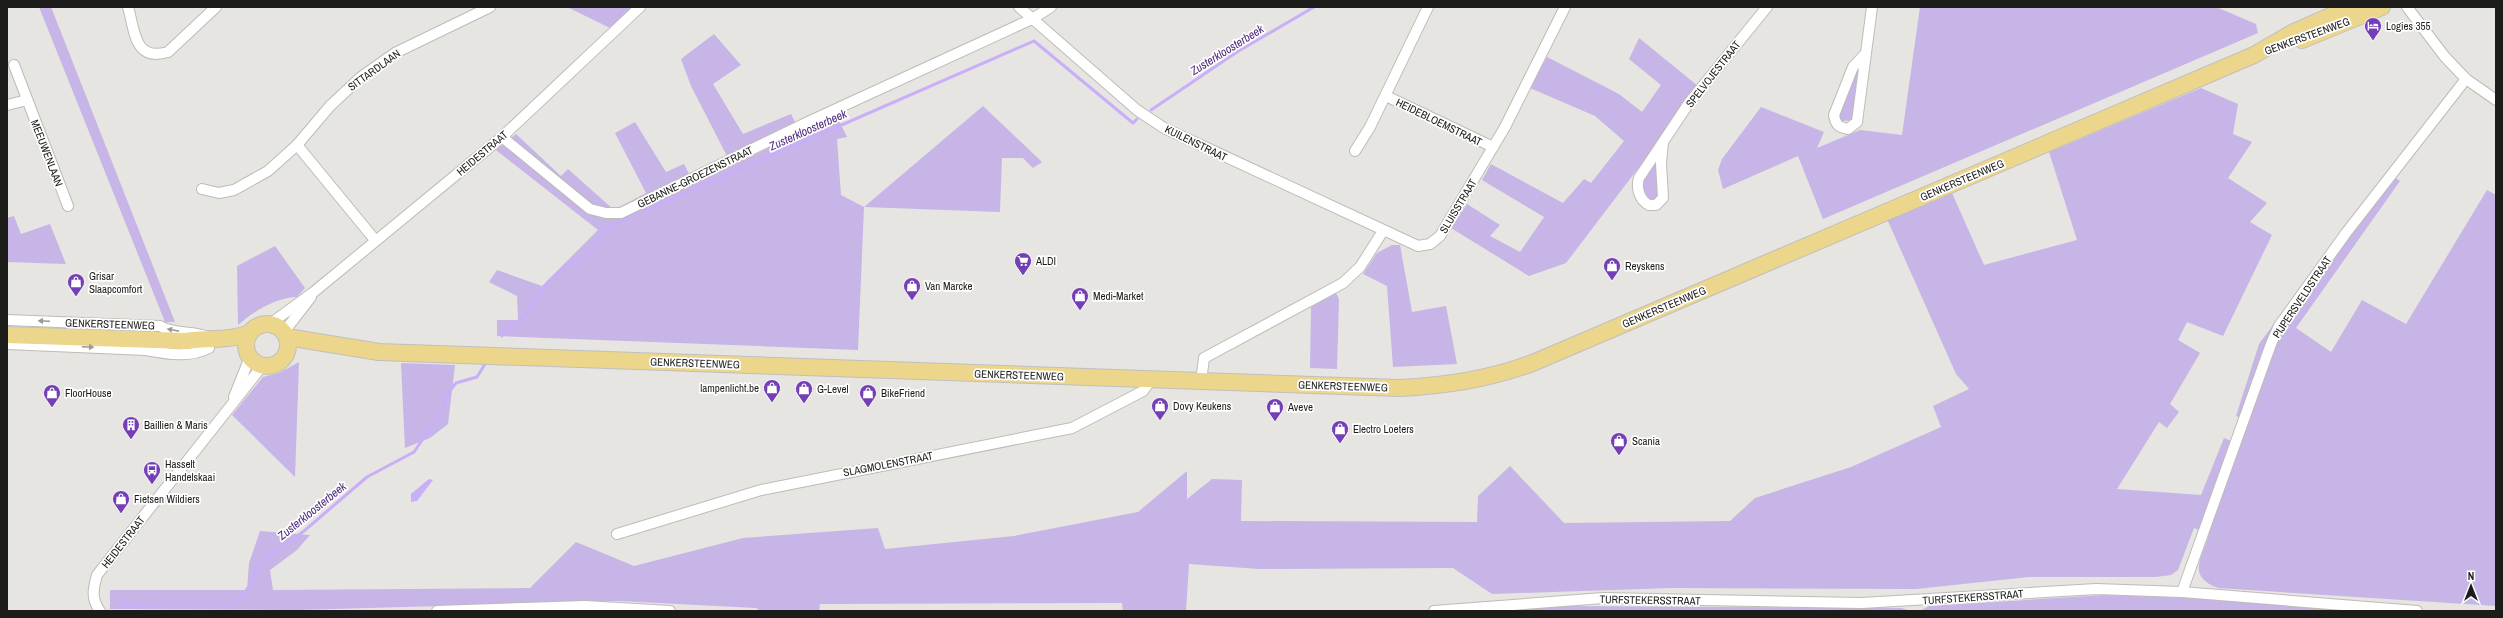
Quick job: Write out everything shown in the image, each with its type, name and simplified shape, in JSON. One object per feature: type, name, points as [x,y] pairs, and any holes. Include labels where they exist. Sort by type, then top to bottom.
[{"type":"main road","name":"GENKERSTEENWEG","points":[[7,335],[209,343],[238,349],[253,358],[277,364],[286,354],[293,352],[345,353],[365,351],[1399,388],[1448,385],[1515,370],[2254,55],[2294,32],[2342,12],[2382,7]]},
{"type":"main road","name":"GENKERSTEENWEG","points":[[209,343],[238,338],[250,333],[257,326],[270,324],[280,328],[286,335],[365,351]]},
{"type":"main road","points":[[250,333],[246,341],[253,358]]},
{"type":"main road","points":[[286,335],[286,354]]},
{"type":"street","points":[[128,7],[137,44],[146,53],[159,55],[168,52],[216,7]]},
{"type":"street","name":"SITTARDLAAN","points":[[202,189],[219,193],[234,190],[268,171],[297,145],[330,106],[361,77],[396,53],[490,7]]},
{"type":"street","name":"HEIDESTRAAT","points":[[270,324],[316,291],[375,240],[502,137],[640,7]]},
{"type":"street","name":"KUILENSTRAAT","points":[[1019,7],[1137,110],[1164,128],[1383,231]]},
{"type":"street","name":"GEBANNE-GROEZENSTRAAT","points":[[502,137],[590,209],[606,213],[620,213],[808,122],[1032,19],[1051,7]]},
{"type":"street","name":"HEIDEBLOEMSTRAAT","points":[[1355,151],[1370,127],[1386,96],[1428,7]]},
{"type":"street","name":"SLUISSTRAAT","points":[[1383,231],[1418,246],[1430,244],[1440,236],[1493,147],[1565,7]]},
{"type":"street","name":"SPELVOJESTRAAT","points":[[1663,143],[1661,163],[1663,198],[1656,205],[1648,205],[1642,199],[1637,183],[1663,143],[1689,103],[1767,7]]},
{"type":"street","points":[[1866,53],[1853,67],[1834,115],[1836,123],[1839,127],[1848,129],[1857,122],[1866,53],[1872,7]]},
{"type":"street","points":[[2408,7],[2445,57],[2466,79],[2496,100]]},
{"type":"street","name":"MEEUWENLAAN","points":[[14,65],[26,100],[68,206]]},
{"type":"street","name":"PIJPERSVELDSTRAAT","points":[[2182,592],[2271,344],[2280,326],[2346,233],[2466,79]]},
{"type":"street","name":"HEIDEBLOEMSTRAAT","points":[[1386,96],[1493,147]]},
{"type":"street","points":[[7,105],[26,100]]},
{"type":"street","points":[[297,145],[375,240]]},
{"type":"street","points":[[1201,381],[1204,358],[1342,283],[1360,267],[1383,231]]},
{"type":"street","name":"HEIDESTRAAT","points":[[286,335],[316,291]]},
{"type":"street","name":"GENKERSTEENWEG","points":[[7,320],[160,326],[172,331],[197,332],[209,343],[198,353],[165,353],[146,350],[7,344]]},
{"type":"street","name":"HEIDESTRAAT","points":[[100,611],[94,603],[93,589],[97,575],[232,403],[253,358]]},
{"type":"street","name":"SLAGMOLENSTRAAT","points":[[617,534],[761,490],[1072,428],[1143,391],[1151,380]]},
{"type":"street","name":"TURFSTEKERSSTRAAT","points":[[1434,611],[1603,598],[1862,603],[2096,589],[2182,592],[2417,611]]},
{"type":"street","points":[[437,611],[585,606],[670,611]]},
{"type":"shaded area","points":[[39,7],[51,7],[175,322],[165,322]]},
{"type":"shaded area","points":[[567,7],[632,7],[610,28]]},
{"type":"shaded area","points":[[1920,7],[2216,7],[2256,24],[2258,33],[1823,219],[1798,156],[1723,189],[1718,170],[1722,159],[1761,107],[1824,132],[1817,148],[1860,130],[1902,135]]},
{"type":"shaded area","points":[[714,34],[741,65],[713,84],[743,134],[791,114],[795,122],[728,158],[691,86],[681,59]]},
{"type":"shaded area","points":[[1639,38],[1698,86],[1683,102],[1649,154],[1566,263],[1529,276],[1451,228],[1467,204],[1500,225],[1490,236],[1520,252],[1544,217],[1482,180],[1491,164],[1563,203],[1584,179],[1591,183],[1624,141],[1595,116],[1530,88],[1547,57],[1619,94],[1642,112],[1661,85],[1629,59]]},
{"type":"shaded area","points":[[1861,69],[1853,120],[1842,121],[1838,115],[1855,70]]},
{"type":"shaded area","points":[[2201,88],[2238,104],[2233,134],[2252,142],[2228,178],[2267,203],[2250,222],[2272,235],[2223,336],[2187,322],[2178,340],[2200,353],[2170,404],[2179,412],[2167,428],[2159,422],[2117,489],[2201,495],[2224,438],[2238,444],[2247,420],[2236,416],[2259,344],[2387,172],[2400,181],[2296,328],[2331,352],[2362,300],[2406,324],[2487,190],[2496,195],[2496,606],[2218,588],[2208,583],[2199,573],[2200,560],[2209,535],[2194,528],[2178,570],[2171,575],[2156,577],[2029,577],[1916,589],[1671,588],[1492,594],[1453,568],[1259,569],[1189,564],[1186,611],[1123,611],[1122,603],[820,604],[819,611],[761,611],[756,608],[619,601],[298,610],[110,609],[110,590],[247,590],[249,563],[260,531],[310,535],[297,550],[270,570],[273,590],[530,588],[576,542],[634,566],[743,538],[878,528],[885,549],[1014,536],[1138,512],[1187,471],[1187,499],[1212,479],[1242,480],[1241,521],[1477,522],[1478,496],[1510,466],[1564,523],[1730,521],[1755,498],[1851,467],[1941,427],[1933,406],[1969,389],[1956,374],[1887,219],[1952,193],[1984,265],[2077,240],[2049,152]]},
{"type":"shaded area","points":[[983,106],[1042,162],[1033,168],[1023,158],[1002,158],[1000,212],[864,207]]},
{"type":"shaded area","points":[[836,115],[847,137],[837,139],[841,195],[864,207],[858,350],[497,336],[497,320],[518,320],[517,296],[489,282],[497,270],[542,286],[598,230],[496,150],[516,134],[561,176],[568,169],[614,210],[646,193],[615,133],[635,122],[666,172],[684,164],[694,184]]},
{"type":"shaded area","points":[[1655,162],[1660,192],[1658,199],[1651,201],[1644,197],[1641,180]]},
{"type":"shaded area","points":[[14,216],[21,234],[50,224],[66,264],[7,262],[7,218]]},
{"type":"shaded area","points":[[1392,245],[1400,245],[1412,312],[1446,306],[1457,364],[1393,367],[1387,286],[1363,274],[1377,253]]},
{"type":"shaded area","points":[[275,246],[305,288],[297,297],[273,302],[250,315],[238,325],[237,266]]},
{"type":"shaded area","points":[[1336,293],[1339,299],[1337,369],[1310,368],[1311,307]]},
{"type":"shaded area","points":[[299,362],[295,477],[232,415],[263,377],[279,373]]},
{"type":"shaded area","points":[[401,363],[455,365],[448,424],[430,438],[405,448]]},
{"type":"shaded area","points":[[429,479],[433,480],[417,501],[411,502],[411,494]]},
{"type":"shaded area","points":[[2104,595],[2194,598],[2360,611],[1920,611],[1929,606]]},
{"type":"shaded area","points":[[1562,606],[1902,608],[1910,611],[1489,611]]},
{"type":"waterway","name":"Zusterkloosterbeek","points":[[1151,110],[1237,52],[1314,7]]},
{"type":"waterway","name":"Zusterkloosterbeek","points":[[502,336],[508,327],[521,320],[548,282],[566,266],[589,254],[608,227],[1034,41],[1133,123],[1137,119]]},
{"type":"waterway","name":"Zusterkloosterbeek","points":[[122,607],[122,605],[231,604],[239,599],[252,583],[256,569],[263,560],[304,531],[367,477],[414,452],[440,414],[448,393],[456,383],[477,377],[485,364]]},
{"type":"place","name":"Logies 355","points":[[2373,41]]},
{"type":"place","name":"ALDI","points":[[1023,276]]},
{"type":"place","name":"Reyskens","points":[[1612,281]]},
{"type":"place","name":"Grisar Slaapcomfort","points":[[76,297]]},
{"type":"place","name":"Van Marcke","points":[[912,301]]},
{"type":"place","name":"Medi-Market","points":[[1080,311]]},
{"type":"place","name":"lampenlicht.be","points":[[772,403]]},
{"type":"place","name":"G-Level","points":[[804,404]]},
{"type":"place","name":"FloorHouse","points":[[52,408]]},
{"type":"place","name":"BikeFriend","points":[[868,408]]},
{"type":"place","name":"Dovy Keukens","points":[[1160,421]]},
{"type":"place","name":"Aveve","points":[[1275,422]]},
{"type":"place","name":"Baillien & Maris","points":[[131,440]]},
{"type":"place","name":"Electro Loeters","points":[[1340,444]]},
{"type":"place","name":"Scania","points":[[1619,456]]},
{"type":"place","name":"Hasselt Handelskaai","points":[[152,485]]},
{"type":"place","name":"Fietsen Wildiers","points":[[121,514]]}]
